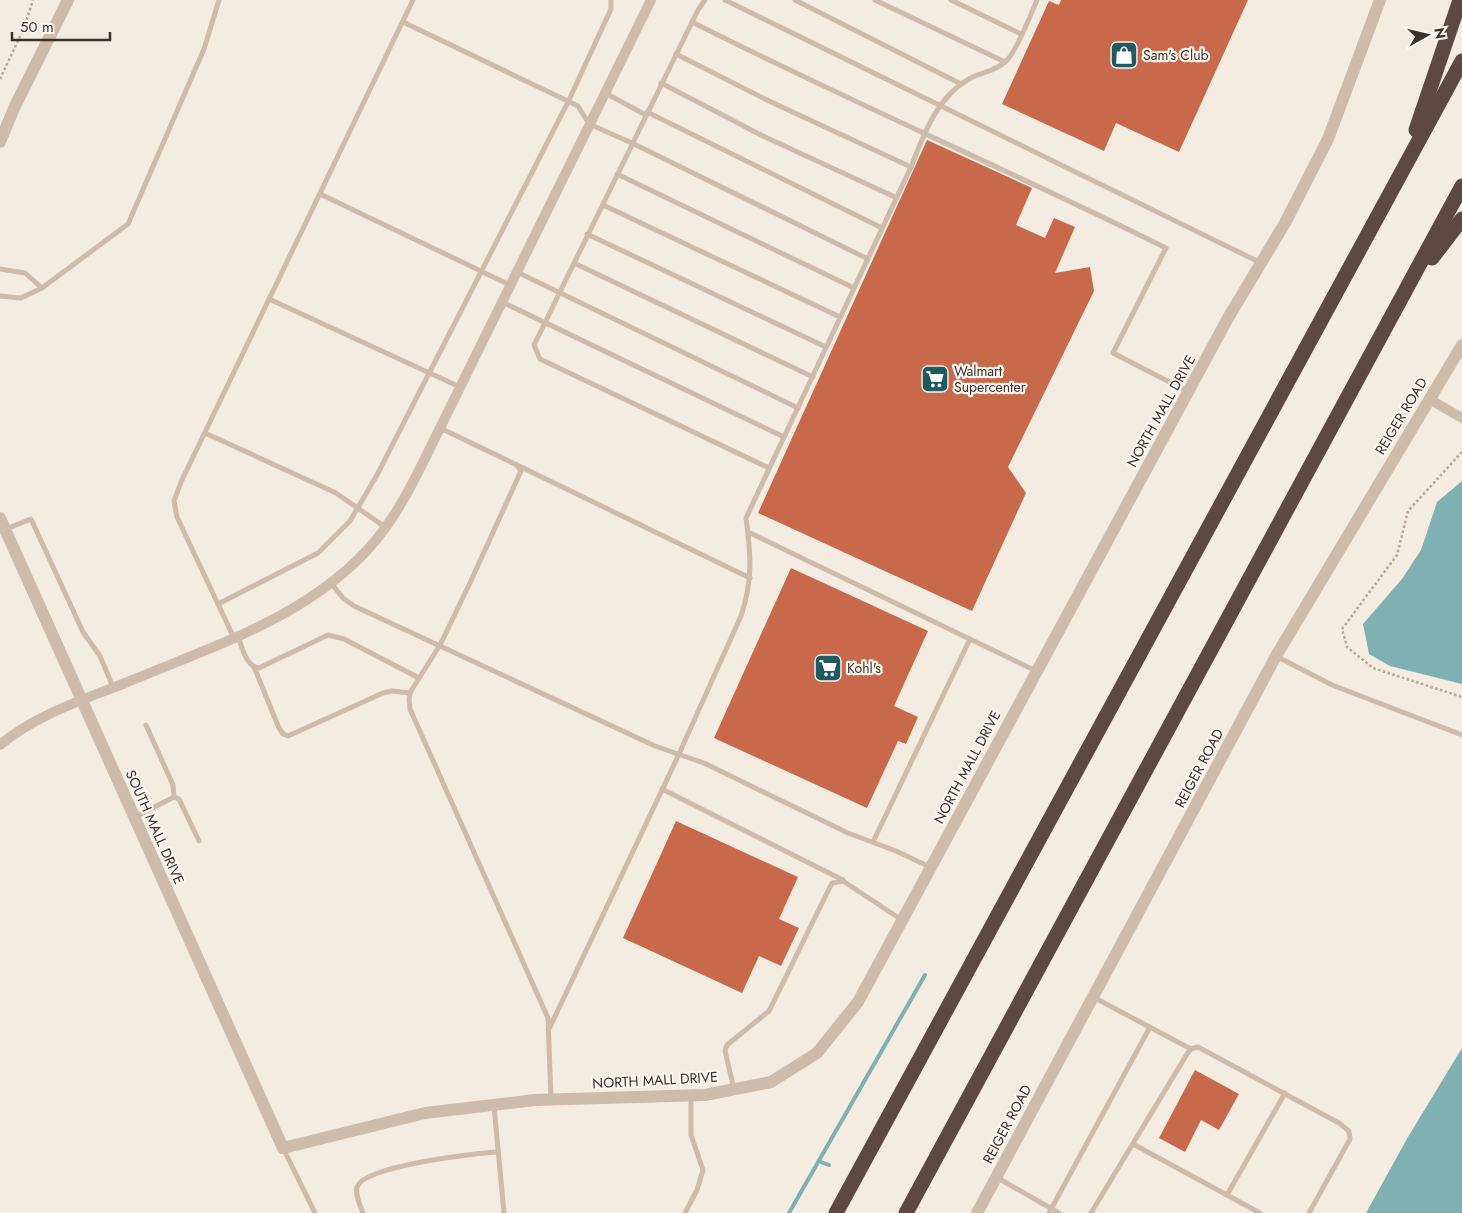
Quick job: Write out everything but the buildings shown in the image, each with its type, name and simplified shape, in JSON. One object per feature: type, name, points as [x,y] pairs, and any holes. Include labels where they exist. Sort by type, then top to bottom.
[{"type":"highway","points":[[1403,169],[1460,0]]},
{"type":"highway","points":[[836,1213],[1462,61]]},
{"type":"highway","points":[[906,1213],[1462,186]]},
{"type":"highway","points":[[1405,292],[1462,219]]},
{"type":"street","points":[[0,142],[14,106],[68,0]]},
{"type":"street","points":[[0,745],[17,730],[82,700],[236,637],[298,606],[342,575],[369,547],[385,527],[407,493],[651,0]]},
{"type":"street","name":"NORTH MALL DRIVE","points":[[283,1148],[425,1113],[551,1100],[691,1095],[734,1089],[771,1082],[817,1053],[858,1002],[1189,391],[1285,223],[1328,139],[1380,0]]},
{"type":"street","name":"REIGER ROAD","points":[[977,1213],[1276,656],[1462,347]]},
{"type":"street","points":[[1429,399],[1462,418]]},
{"type":"street","name":"SOUTH MALL DRIVE","points":[[1,527],[82,700],[283,1148]]},
{"type":"lane","points":[[0,296],[21,298],[42,288],[128,224],[204,49],[219,0]]},
{"type":"lane","points":[[413,0],[204,433],[174,501],[177,517],[249,664],[259,668],[328,635],[344,639],[419,678]]},
{"type":"lane","points":[[218,604],[318,553],[350,521],[378,473],[568,102],[611,9],[611,0]]},
{"type":"lane","points":[[705,0],[661,83],[534,345],[540,359],[769,468]]},
{"type":"lane","points":[[724,0],[1262,263]]},
{"type":"lane","points":[[795,0],[961,84]]},
{"type":"lane","points":[[875,0],[1005,62]]},
{"type":"lane","points":[[951,0],[1021,34]]},
{"type":"lane","points":[[550,1027],[741,616],[752,568],[746,518],[897,198],[924,134],[952,89],[971,78],[993,71],[1005,62],[1037,2],[1028,0]]},
{"type":"lane","points":[[403,22],[578,106],[589,124],[632,143],[868,259]]},
{"type":"lane","points":[[692,22],[781,67],[924,134],[1042,186],[1166,248],[1113,353],[1189,391]]},
{"type":"lane","points":[[676,54],[769,101],[911,167]]},
{"type":"lane","points":[[661,83],[763,136],[897,198]]},
{"type":"lane","points":[[604,93],[882,228]]},
{"type":"lane","points":[[617,174],[854,288]]},
{"type":"lane","points":[[320,194],[510,285]]},
{"type":"lane","points":[[603,205],[840,317]]},
{"type":"lane","points":[[588,234],[826,347]]},
{"type":"lane","points":[[574,263],[812,377]]},
{"type":"lane","points":[[0,269],[25,273],[42,288]]},
{"type":"lane","points":[[516,272],[798,408]]},
{"type":"lane","points":[[269,299],[460,387]]},
{"type":"lane","points":[[502,301],[784,437]]},
{"type":"lane","points":[[440,428],[750,578]]},
{"type":"lane","points":[[204,433],[336,493],[385,527]]},
{"type":"lane","points":[[517,465],[521,471],[519,479],[440,645],[410,694],[410,709],[548,1018],[550,1027],[551,1100]]},
{"type":"lane","points":[[1,527],[31,520],[83,632],[100,656],[113,688]]},
{"type":"lane","points":[[748,532],[1036,671]]},
{"type":"lane","points":[[331,583],[343,598],[354,606],[655,746],[704,763],[848,833],[931,867]]},
{"type":"lane","points":[[873,842],[970,639]]},
{"type":"lane","points":[[1276,656],[1332,685],[1462,735]]},
{"type":"lane","points":[[254,667],[279,728],[283,734],[288,736],[383,693],[392,691],[410,694]]},
{"type":"lane","points":[[146,725],[172,785],[174,797]]},
{"type":"lane","points":[[662,789],[844,881],[902,920]]},
{"type":"lane","points":[[134,818],[174,797]]},
{"type":"lane","points":[[174,797],[179,799],[199,841]]},
{"type":"lane","points":[[734,1089],[725,1051],[727,1045],[769,1011],[832,883],[844,881]]},
{"type":"lane","points":[[1093,997],[1191,1049]]},
{"type":"lane","points":[[1050,1211],[1150,1027]]},
{"type":"lane","points":[[1091,1213],[1191,1049],[1198,1047],[1340,1122],[1348,1131],[1350,1138],[1309,1213]]},
{"type":"lane","points":[[1227,1195],[1285,1093]]},
{"type":"lane","points":[[685,1213],[697,1190],[702,1170],[691,1135],[691,1095]]},
{"type":"lane","points":[[494,1105],[504,1213]]},
{"type":"lane","points":[[1133,1144],[1260,1213]]},
{"type":"lane","points":[[283,1148],[315,1213]]},
{"type":"lane","points":[[363,1213],[356,1194],[358,1186],[363,1179],[411,1164],[498,1152]]},
{"type":"lane","points":[[996,1177],[1050,1211],[1059,1213]]},
{"type":"path","points":[[0,79],[26,23],[33,0]]},
{"type":"path","points":[[1462,452],[1408,511],[1397,555],[1342,629],[1347,647],[1373,668],[1462,697]]},
{"type":"water","points":[[1462,481],[1462,684],[1390,666],[1369,654],[1363,624],[1402,579],[1421,550],[1437,502]]},
{"type":"water","points":[[1462,1048],[1462,1213],[1366,1213],[1408,1137]]},
{"type":"waterway","points":[[789,1213],[925,975]]},
{"type":"waterway","points":[[821,1162],[829,1165]]},
{"type":"place","name":"Sam's Club","points":[[1124,55]]},
{"type":"place","name":"Walmart Supercenter","points":[[935,379]]},
{"type":"place","name":"Kohl's","points":[[828,668]]}]
